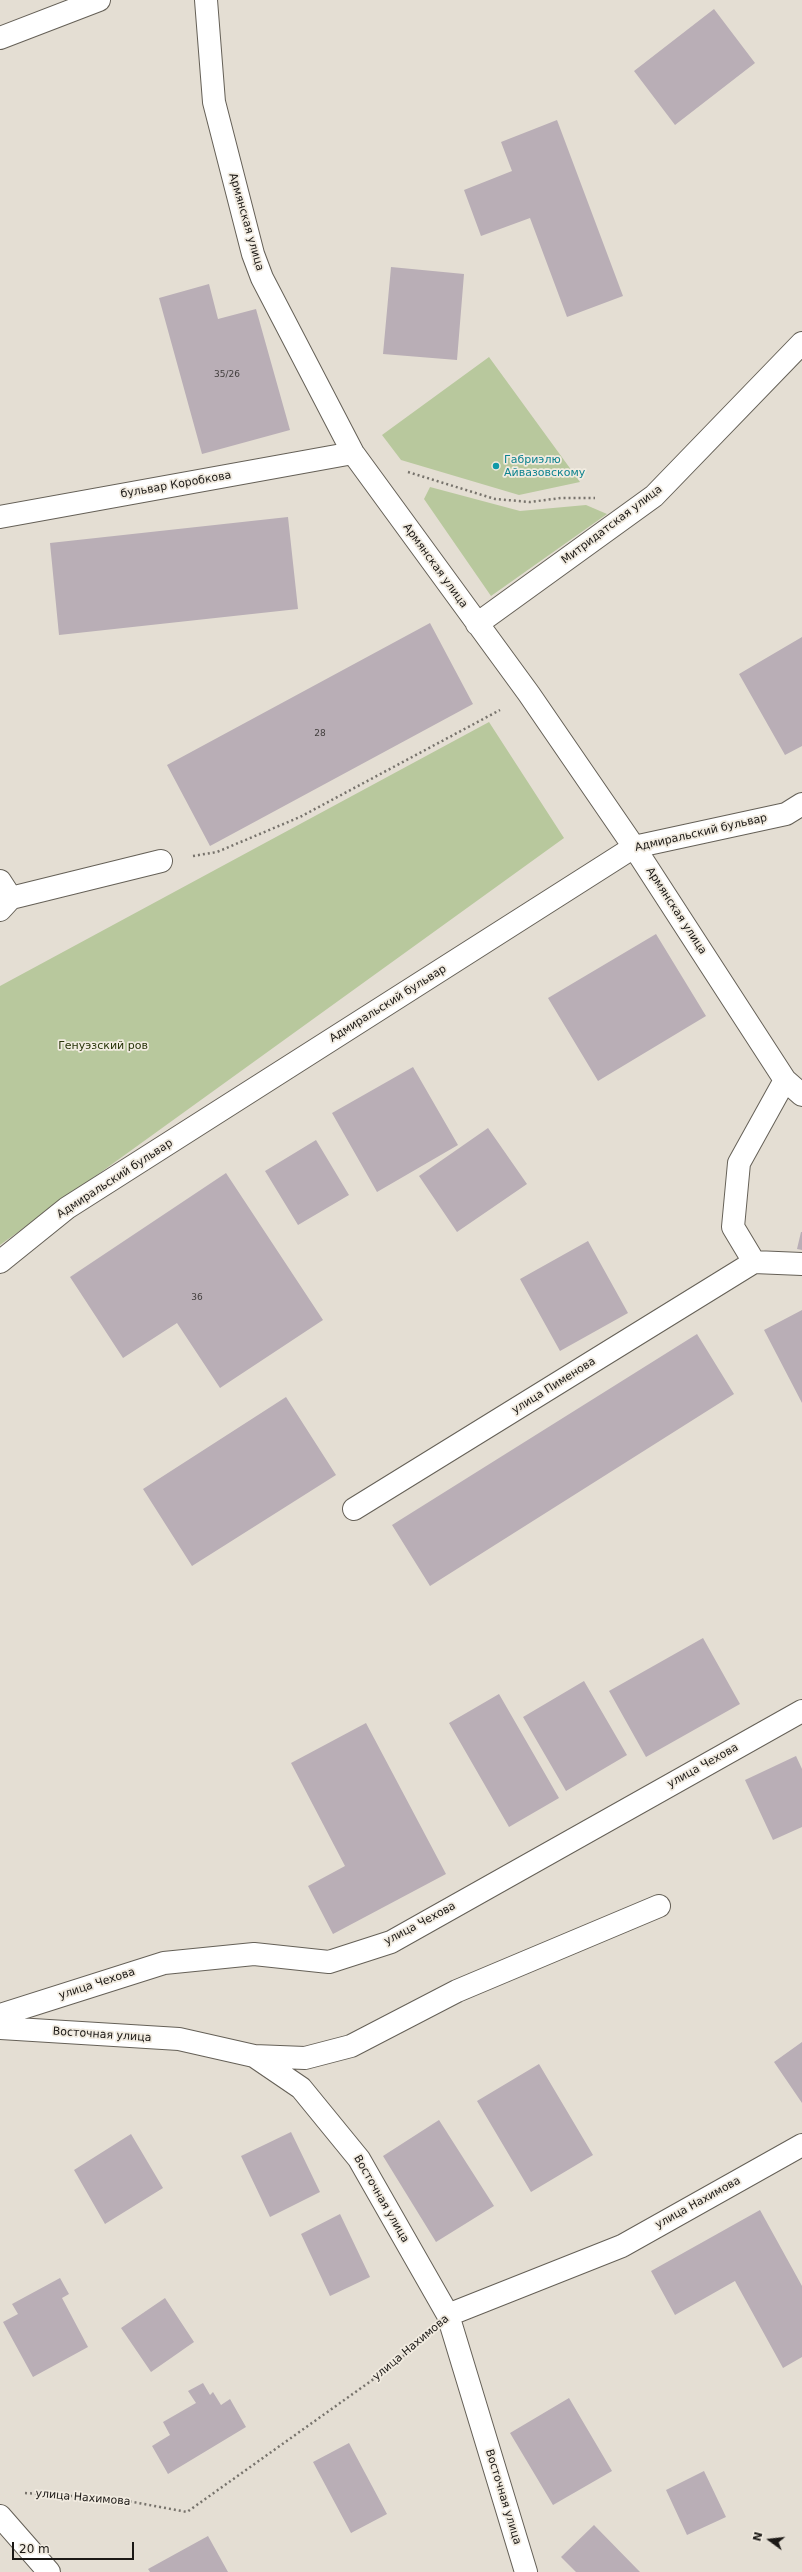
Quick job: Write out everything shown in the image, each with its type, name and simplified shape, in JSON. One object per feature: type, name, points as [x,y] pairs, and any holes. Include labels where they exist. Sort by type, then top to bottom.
[{"type":"street","points":[[0,38],[99,0]]},
{"type":"street","name":"Армянская улица","points":[[206,0],[214,102],[253,254],[262,278],[353,454],[529,694],[634,847],[785,1080],[802,1095]]},
{"type":"street","name":"Митридатская улица","points":[[477,624],[654,496],[802,343]]},
{"type":"street","name":"бульвар Коробкова","points":[[0,516],[353,454]]},
{"type":"street","name":"Адмиральский бульвар","points":[[0,1262],[67,1208],[634,847],[786,814],[802,804]]},
{"type":"street","points":[[4,896],[161,861]]},
{"type":"street","points":[[785,1080],[739,1163],[733,1227],[754,1262],[802,1264]]},
{"type":"street","name":"улица Пименова","points":[[354,1509],[754,1262]]},
{"type":"street","name":"улица Чехова","points":[[0,2015],[164,1963],[254,1954],[329,1962],[391,1942],[802,1711]]},
{"type":"street","points":[[254,2056],[305,2058],[351,2046],[457,1990],[659,1906]]},
{"type":"street","name":"Восточная улица","points":[[0,2028],[179,2039],[254,2056],[301,2088],[359,2159],[448,2315],[526,2572]]},
{"type":"street","name":"улица Нахимова","points":[[448,2315],[622,2246],[802,2145]]},
{"type":"street","points":[[0,2516],[49,2572]]},
{"type":"path","points":[[405,471],[495,499],[530,502],[588,497],[619,499],[642,505]]},
{"type":"path","points":[[161,861],[217,852],[300,817],[529,694]]},
{"type":"path","name":"улица Нахимова","points":[[21,2492],[117,2499],[187,2512],[392,2366],[448,2315]]},
{"type":"green space","points":[[489,357],[580,482],[519,495],[401,460],[382,435]]},
{"type":"green space","points":[[430,487],[520,511],[586,505],[607,514],[491,596],[424,499]]},
{"type":"green space","name":"Генуэзский ров","points":[[489,722],[564,838],[0,1245],[0,986]]},
{"type":"building","points":[[714,9],[755,63],[675,125],[634,71]]},
{"type":"building","points":[[557,120],[623,296],[567,317],[530,218],[481,236],[464,190],[512,171],[501,142]]},
{"type":"building","points":[[391,267],[464,274],[457,360],[383,354]]},
{"type":"building","points":[[209,284],[218,319],[256,309],[290,430],[202,454],[159,298]]},
{"type":"building","points":[[288,517],[298,609],[59,635],[50,543]]},
{"type":"building","points":[[430,623],[473,704],[210,846],[167,765]]},
{"type":"building","points":[[802,637],[802,746],[785,755],[739,674]]},
{"type":"building","points":[[656,934],[706,1016],[598,1081],[548,998]]},
{"type":"building","points":[[413,1067],[458,1145],[377,1192],[332,1113]]},
{"type":"building","points":[[488,1128],[527,1184],[457,1232],[419,1176]]},
{"type":"building","points":[[316,1140],[349,1195],[298,1225],[265,1171]]},
{"type":"building","points":[[226,1173],[323,1320],[220,1388],[177,1323],[123,1358],[70,1277]]},
{"type":"building","points":[[802,1232],[802,1250],[797,1249]]},
{"type":"building","points":[[588,1241],[628,1313],[560,1351],[520,1279]]},
{"type":"building","points":[[802,1310],[802,1403],[764,1330]]},
{"type":"building","points":[[697,1334],[734,1394],[430,1586],[392,1525]]},
{"type":"building","points":[[286,1397],[336,1475],[192,1566],[143,1489]]},
{"type":"building","points":[[703,1638],[740,1704],[646,1757],[609,1691]]},
{"type":"building","points":[[584,1681],[627,1755],[566,1791],[523,1717]]},
{"type":"building","points":[[499,1694],[559,1798],[509,1827],[449,1723]]},
{"type":"building","points":[[366,1723],[446,1874],[333,1934],[308,1886],[345,1866],[291,1763]]},
{"type":"building","points":[[796,1756],[802,1769],[802,1827],[773,1840],[745,1780]]},
{"type":"building","points":[[802,2042],[802,2103],[774,2062]]},
{"type":"building","points":[[539,2064],[593,2155],[531,2192],[477,2101]]},
{"type":"building","points":[[439,2120],[494,2206],[436,2242],[383,2156]]},
{"type":"building","points":[[291,2132],[320,2192],[270,2217],[241,2156]]},
{"type":"building","points":[[131,2134],[163,2188],[105,2224],[74,2170]]},
{"type":"building","points":[[760,2210],[802,2286],[802,2357],[783,2368],[735,2281],[675,2315],[651,2271]]},
{"type":"building","points":[[340,2214],[370,2277],[330,2296],[301,2234]]},
{"type":"building","points":[[60,2278],[69,2294],[62,2298],[88,2347],[33,2377],[3,2322],[18,2314],[12,2304]]},
{"type":"building","points":[[165,2298],[194,2342],[151,2372],[121,2328]]},
{"type":"building","points":[[203,2383],[210,2395],[213,2392],[221,2405],[230,2399],[246,2427],[168,2474],[152,2446],[170,2435],[163,2422],[196,2403],[188,2391]]},
{"type":"building","points":[[569,2398],[612,2471],[553,2505],[510,2433]]},
{"type":"building","points":[[349,2443],[387,2514],[351,2533],[313,2462]]},
{"type":"building","points":[[704,2471],[726,2517],[687,2535],[666,2490]]},
{"type":"building","points":[[594,2525],[640,2572],[576,2572],[561,2557]]},
{"type":"building","points":[[208,2536],[228,2572],[150,2572],[148,2569]]},
{"type":"place","name":"Габриэлю Айвазовскому","points":[[496,466]]}]
